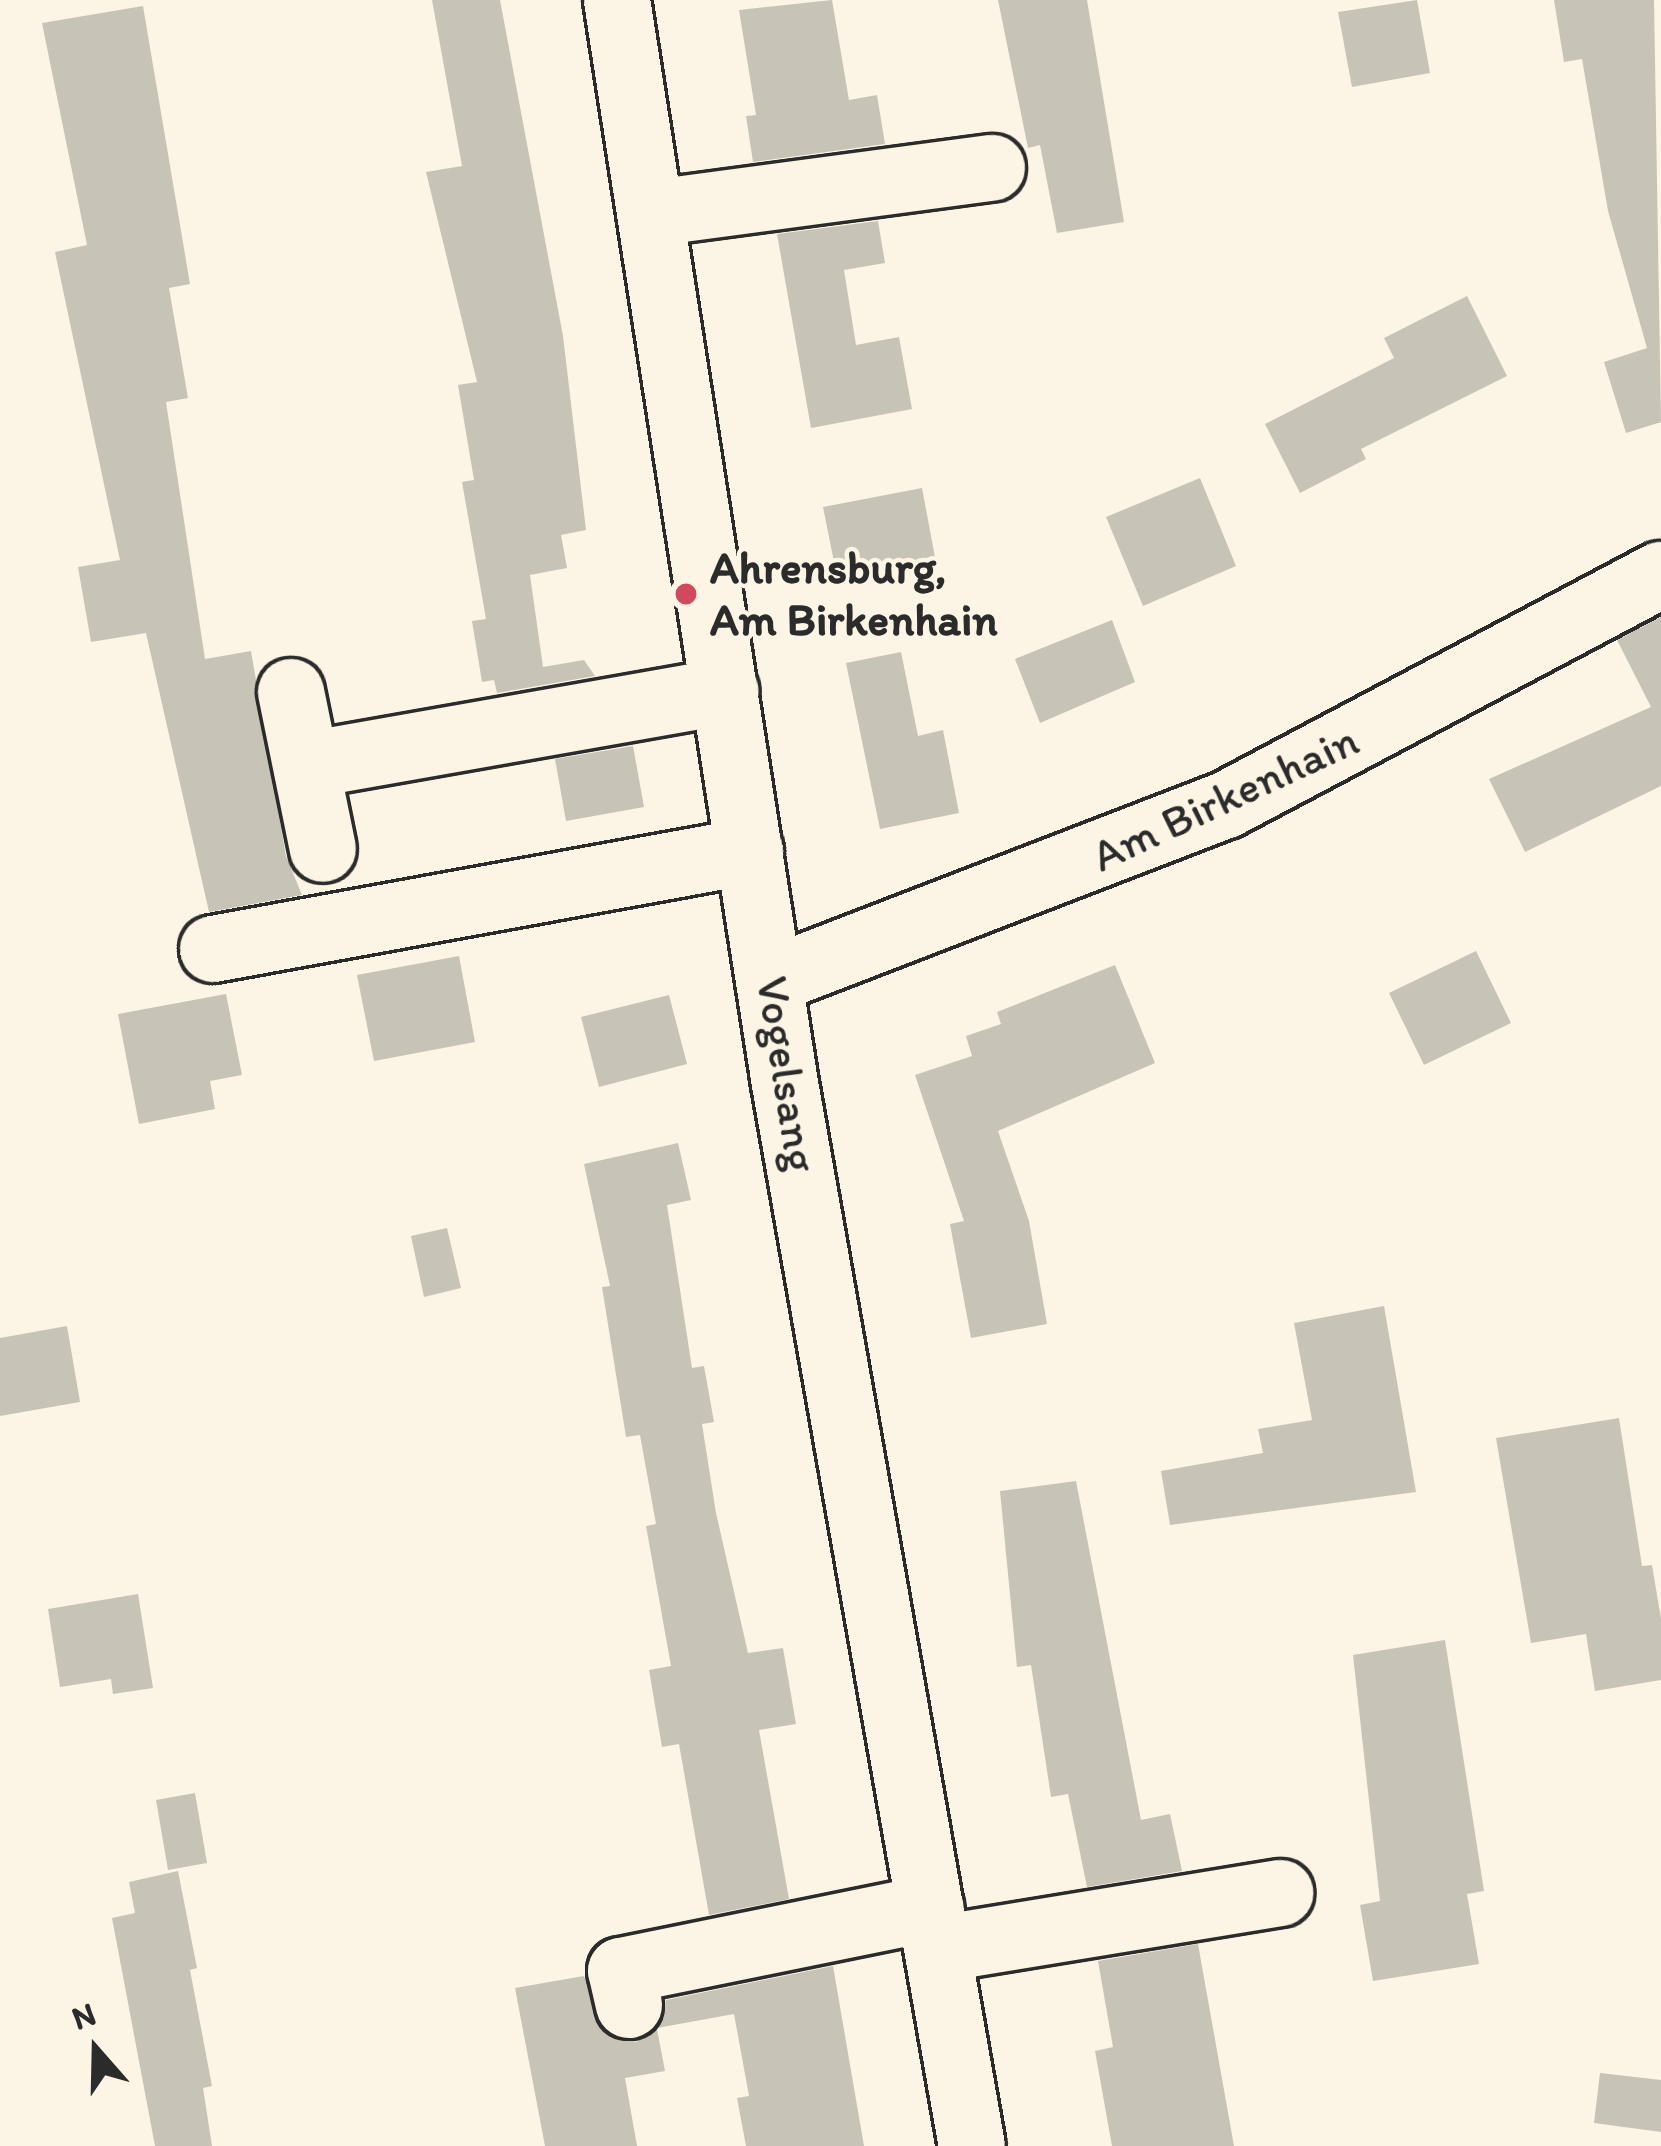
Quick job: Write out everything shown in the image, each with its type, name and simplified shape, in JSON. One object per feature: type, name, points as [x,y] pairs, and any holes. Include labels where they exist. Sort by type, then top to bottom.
[{"type":"street","name":"Vogelsang","points":[[617,0],[750,851],[972,2146]]},
{"type":"street","points":[[653,213],[992,168]]},
{"type":"street","name":"Am Birkenhain","points":[[772,980],[1226,805],[1661,575]]},
{"type":"street","points":[[307,765],[726,691]]},
{"type":"street","points":[[290,692],[323,849]]},
{"type":"street","points":[[212,949],[750,851]]},
{"type":"street","points":[[628,2005],[621,1971],[935,1928],[1280,1893]]},
{"type":"building","points":[[432,0],[500,0],[563,336],[586,530],[561,535],[567,568],[530,575],[543,667],[584,660],[595,676],[497,693],[494,680],[482,682],[472,621],[486,619],[462,482],[474,480],[458,385],[477,382],[426,172],[462,166]]},
{"type":"building","points":[[832,0],[849,100],[877,95],[885,144],[753,162],[746,116],[756,115],[739,10]]},
{"type":"building","points":[[998,0],[1087,0],[1124,222],[1057,233],[1040,145],[1028,148]]},
{"type":"building","points":[[1417,0],[1430,73],[1352,87],[1338,12]]},
{"type":"building","points":[[1554,0],[1654,0],[1661,422],[1626,433],[1604,362],[1647,348],[1608,211],[1582,59],[1564,62]]},
{"type":"building","points":[[143,6],[190,284],[169,288],[188,398],[166,402],[205,659],[251,651],[286,856],[302,895],[209,912],[146,633],[91,642],[78,567],[120,560],[55,252],[87,245],[42,23]]},
{"type":"building","points":[[878,221],[885,263],[844,270],[856,345],[899,337],[912,409],[811,428],[777,234]]},
{"type":"building","points":[[1467,296],[1507,376],[1361,449],[1366,459],[1300,493],[1265,424],[1394,358],[1384,338]]},
{"type":"building","points":[[1200,478],[1236,566],[1143,606],[1106,517]]},
{"type":"building","points":[[922,488],[937,568],[839,587],[823,507]]},
{"type":"building","points":[[1661,617],[1661,786],[1525,852],[1489,779],[1651,707],[1617,640]]},
{"type":"building","points":[[1112,620],[1135,682],[1040,723],[1015,659]]},
{"type":"building","points":[[901,652],[918,736],[943,730],[959,813],[880,829],[846,663]]},
{"type":"building","points":[[633,746],[644,807],[566,821],[555,759]]},
{"type":"building","points":[[1476,951],[1511,1023],[1424,1065],[1389,993]]},
{"type":"building","points":[[459,956],[475,1042],[374,1061],[357,975]]},
{"type":"building","points":[[1115,965],[1155,1063],[998,1131],[1029,1221],[1047,1324],[971,1338],[950,1224],[964,1221],[915,1075],[972,1056],[966,1036],[1001,1024],[997,1012]]},
{"type":"building","points":[[226,994],[242,1075],[210,1081],[215,1109],[139,1124],[118,1014]]},
{"type":"building","points":[[669,995],[687,1064],[599,1087],[581,1017]]},
{"type":"building","points":[[678,1143],[691,1200],[667,1205],[692,1368],[704,1366],[714,1422],[702,1424],[716,1513],[748,1653],[783,1648],[796,1724],[759,1730],[789,1899],[709,1915],[679,1744],[662,1747],[649,1670],[671,1666],[646,1526],[656,1524],[640,1435],[626,1437],[602,1287],[610,1286],[584,1164]]},
{"type":"building","points":[[447,1228],[461,1288],[424,1297],[411,1236]]},
{"type":"building","points":[[1384,1306],[1416,1492],[1170,1525],[1161,1471],[1263,1453],[1258,1429],[1312,1420],[1294,1323]]},
{"type":"building","points":[[67,1326],[80,1402],[0,1416],[0,1338]]},
{"type":"building","points":[[1619,1418],[1642,1566],[1652,1565],[1661,1619],[1661,1680],[1595,1691],[1586,1634],[1531,1643],[1496,1438]]},
{"type":"building","points":[[1076,1481],[1141,1820],[1170,1814],[1182,1871],[1087,1887],[1068,1794],[1051,1797],[1031,1665],[1017,1667],[1000,1491]]},
{"type":"building","points":[[138,1594],[153,1688],[113,1694],[111,1679],[60,1687],[48,1609]]},
{"type":"building","points":[[1445,1640],[1484,1891],[1467,1894],[1479,1964],[1373,1981],[1360,1905],[1380,1901],[1353,1655]]},
{"type":"building","points":[[195,1793],[207,1863],[168,1870],[156,1800]]},
{"type":"building","points":[[178,1871],[197,1968],[190,1970],[212,2086],[203,2088],[212,2146],[155,2146],[112,1918],[135,1913],[129,1882]]},
{"type":"building","points":[[1198,1944],[1234,2146],[1112,2146],[1095,2051],[1113,2047],[1098,1961]]},
{"type":"building","points":[[833,1966],[864,2146],[746,2146],[737,2098],[749,2096],[734,2014],[657,2028],[666,2000]]},
{"type":"building","points":[[584,1976],[603,2031],[636,2042],[657,2029],[665,2071],[625,2078],[637,2146],[545,2146],[515,1988]]},
{"type":"building","points":[[1600,2073],[1661,2080],[1661,2132],[1594,2123]]},
{"type":"place","name":"Ahrensburg, Am Birkenhain","points":[[686,594]]}]
